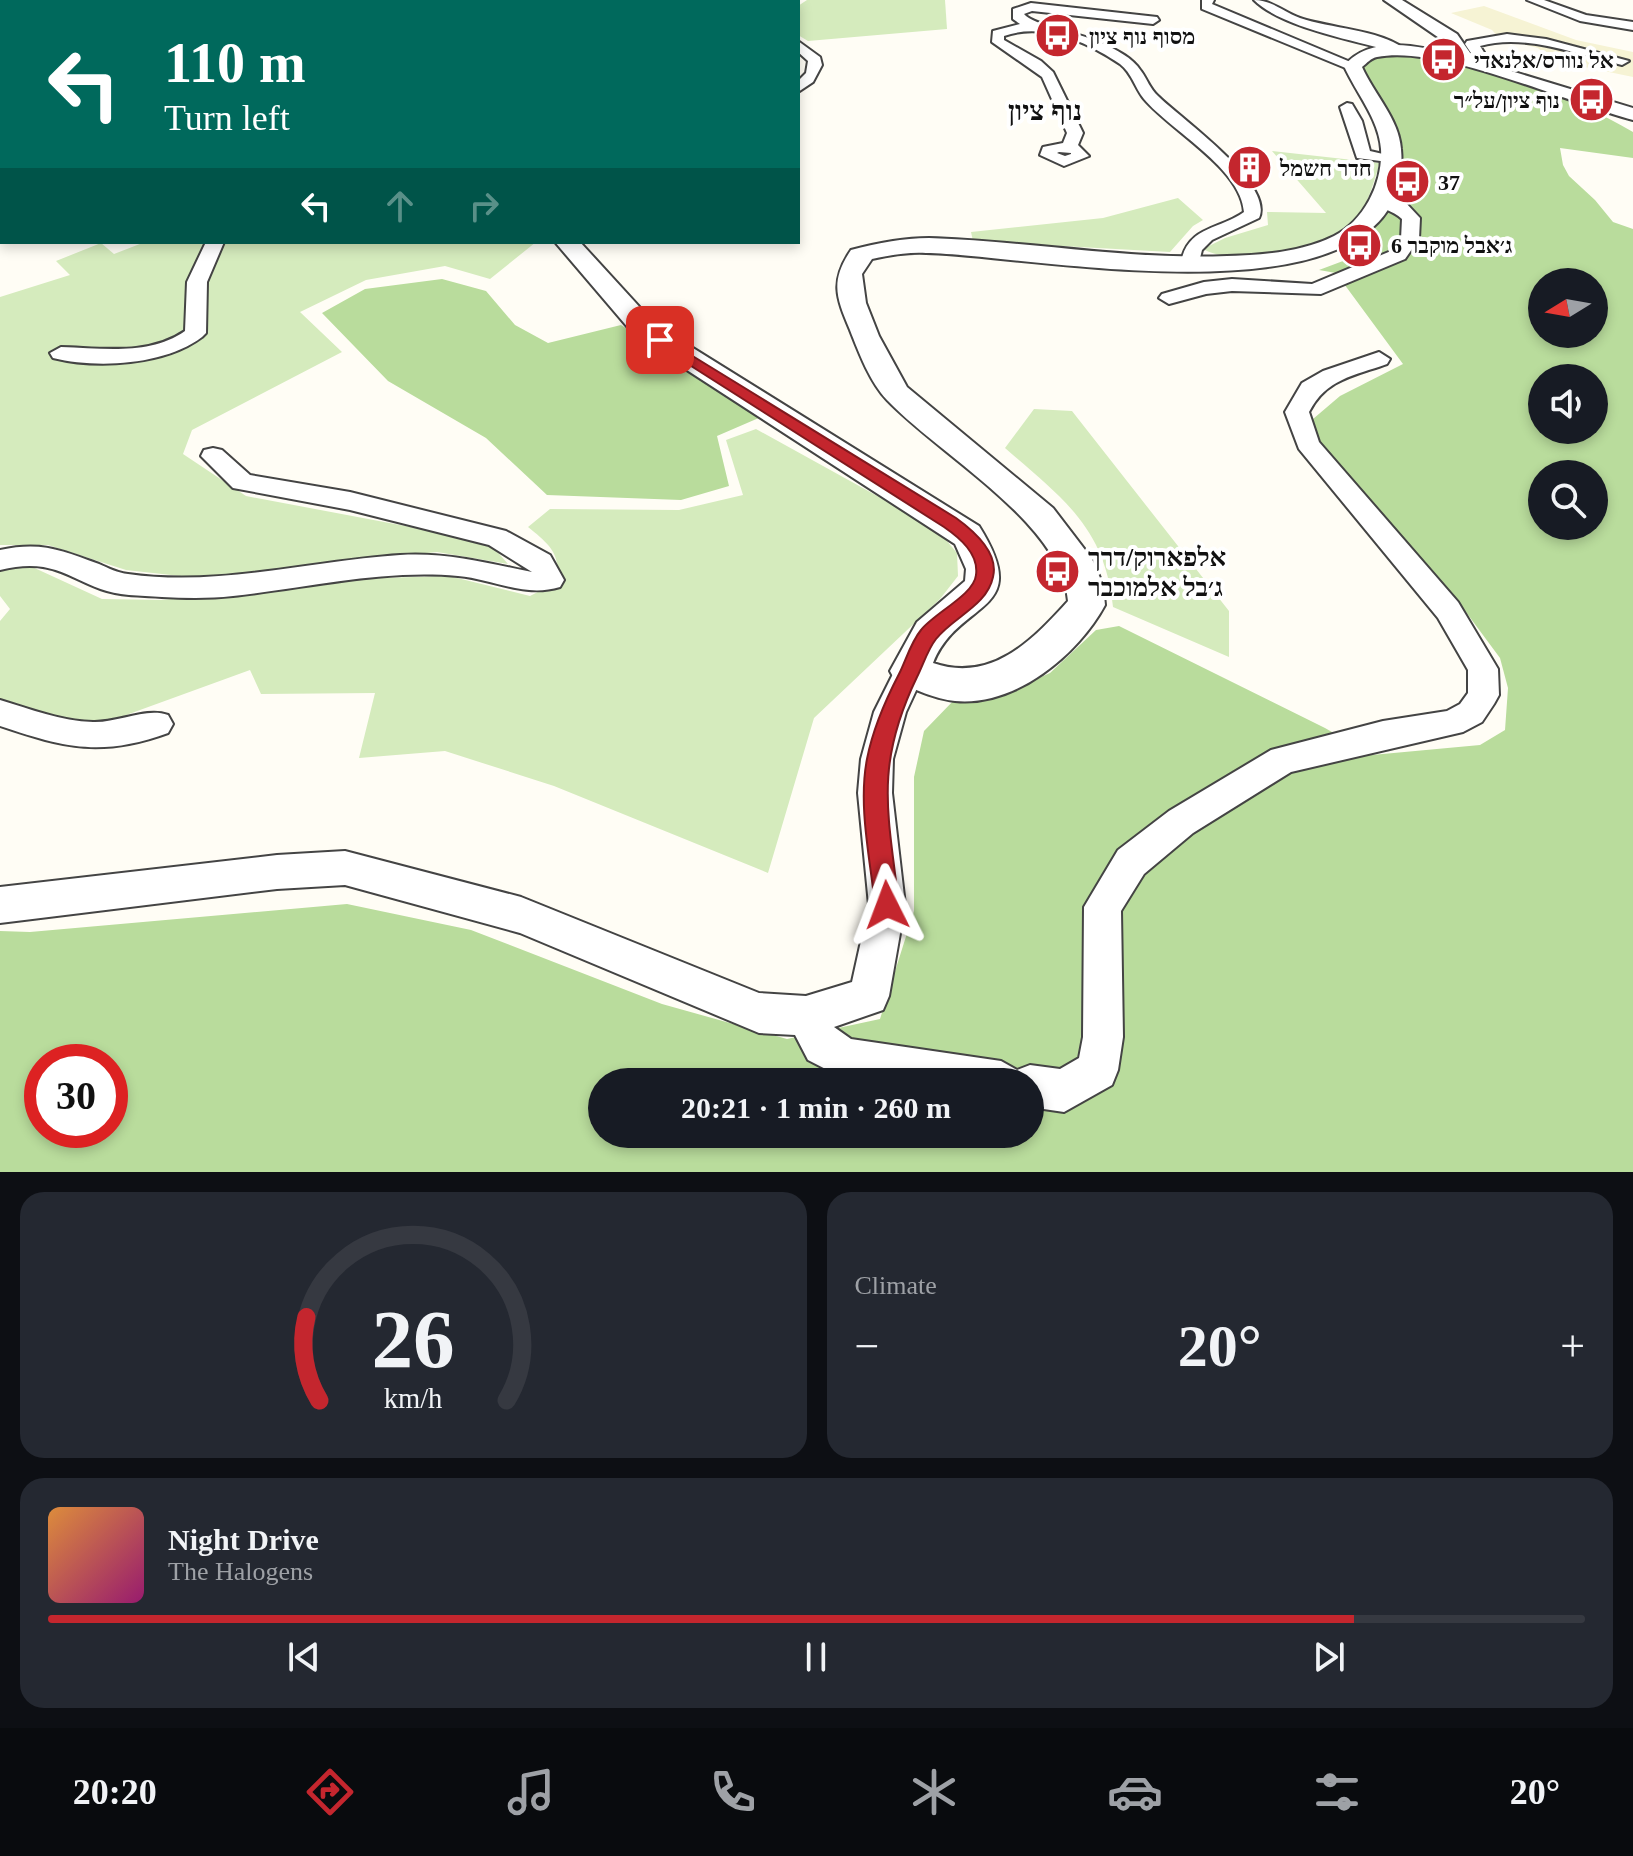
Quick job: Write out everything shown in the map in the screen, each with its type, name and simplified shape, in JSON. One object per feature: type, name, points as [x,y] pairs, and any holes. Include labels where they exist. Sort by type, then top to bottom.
[{"type":"street","points":[[910,671],[957,685],[983,685],[1013,672],[1050,647],[1087,605],[1085,585],[1074,559],[1041,516],[896,393],[880,369],[854,305],[849,276],[860,255],[888,248],[936,245],[1191,262],[1274,260],[1318,251],[1344,240],[1362,226],[1380,200],[1390,160],[1388,134],[1353,66],[1206,6],[1208,0]]},
{"type":"street","points":[[1260,0],[1296,20],[1353,33],[1396,48],[1468,60],[1594,105],[1633,123]]},
{"type":"street","points":[[1392,0],[1451,38],[1468,60]]},
{"type":"street","points":[[1533,0],[1584,18],[1633,26]]},
{"type":"street","points":[[1153,20],[1031,7],[1017,12],[1019,19],[1037,28],[1077,37],[1130,65],[1152,99],[1218,158],[1252,199],[1254,210],[1249,218],[1237,226],[1200,237],[1193,247],[1191,262]]},
{"type":"street","points":[[1037,28],[1003,32],[996,38],[1048,75],[1075,133],[1061,158]]},
{"type":"street","points":[[1468,60],[1480,57],[1472,44],[1486,38],[1509,37],[1622,61]]},
{"type":"street","points":[[800,47],[815,60],[816,68],[800,86]]},
{"type":"street","points":[[1353,66],[1359,56],[1367,52],[1396,48]]},
{"type":"street","points":[[1594,105],[1633,114]]},
{"type":"street","points":[[1347,107],[1363,155],[1390,160]]},
{"type":"street","points":[[1169,298],[1204,288],[1232,285],[1314,290],[1398,255],[1410,239],[1411,218],[1399,206],[1380,200]]},
{"type":"street","points":[[61,353],[136,355],[183,344],[195,333],[197,282],[214,244]]},
{"type":"street","points":[[0,905],[277,872],[345,868],[521,915],[759,1013],[806,1016],[869,996],[887,905],[875,793],[877,759],[890,712],[928,635],[975,596],[985,576],[982,555],[967,535],[845,454],[646,331],[569,244]]},
{"type":"street","points":[[1044,1088],[1064,1091],[1097,1070],[1103,1037],[1102,907],[1131,862],[1181,822],[1283,760],[1383,735],[1452,723],[1471,713],[1483,695],[1483,669],[1448,610],[1308,444],[1302,431],[1297,412],[1310,388],[1331,376],[1379,359]]},
{"type":"street","points":[[0,560],[21,555],[47,555],[123,584],[181,588],[230,586],[401,565],[460,566],[531,582],[550,580],[540,562],[497,538],[350,501],[242,482],[213,456]]},
{"type":"street","points":[[0,713],[82,738],[129,734],[157,724]]},
{"type":"street","points":[[806,1016],[822,1046],[847,1059],[907,1068]]},
{"type":"shaded area","points":[[1484,6],[1576,40],[1633,52],[1633,77],[1551,60],[1538,48],[1499,38],[1492,30],[1451,13]]},
{"type":"green space","points":[[807,0],[945,0],[947,29],[808,41],[800,36],[800,5]]},
{"type":"green space","points":[[1399,53],[1458,65],[1550,93],[1633,132],[1633,158],[1560,148],[1569,176],[1613,222],[1633,229],[1633,1172],[0,1172],[0,931],[30,932],[347,904],[471,930],[662,1004],[787,1039],[880,1019],[914,911],[914,777],[924,731],[956,698],[992,699],[1050,673],[1096,630],[1119,626],[1325,728],[1372,755],[1480,745],[1505,730],[1508,688],[1500,658],[1457,600],[1320,445],[1313,419],[1340,396],[1403,364],[1336,273],[1319,270],[1343,261],[1384,212],[1394,175],[1360,67],[1366,58]]},
{"type":"green space","points":[[1272,151],[1380,163],[1359,215],[1333,237],[1297,250],[1255,256],[1235,257],[1203,249],[1225,238],[1268,225],[1267,212],[1326,213]]},
{"type":"green space","points":[[1178,198],[1203,220],[1193,226],[1170,252],[973,241],[971,232],[1103,218]]},
{"type":"green space","points":[[98,244],[114,254],[140,244],[534,244],[490,279],[445,266],[366,280],[300,312],[342,352],[192,430],[183,454],[246,496],[432,531],[494,548],[508,564],[437,552],[198,578],[126,570],[48,545],[0,545],[0,297],[70,275],[56,261]]},
{"type":"green space","points":[[442,279],[486,291],[515,325],[548,343],[621,325],[761,417],[717,436],[729,486],[681,500],[547,495],[486,438],[388,381],[322,313],[365,289]]},
{"type":"green space","points":[[1034,409],[1072,411],[1229,611],[1229,657],[1113,607],[1101,555],[1090,535],[1062,499],[1005,448]]},
{"type":"green space","points":[[756,429],[937,529],[957,553],[958,576],[940,599],[814,718],[768,873],[554,786],[445,751],[359,758],[375,693],[261,694],[250,670],[118,718],[42,730],[0,717],[0,621],[10,609],[0,596],[0,569],[28,565],[102,599],[161,600],[379,578],[449,576],[530,596],[555,583],[556,557],[528,527],[550,509],[679,510],[743,495],[726,440]]},
{"type":"place","name":"מסוף נוף ציון","points":[[1058,36]]},
{"type":"place","name":"אל נוורס/אלנאדי","points":[[1443,60]]},
{"type":"place","name":"נוף ציון/על״ר","points":[[1591,100]]},
{"type":"place","name":"חדר חשמל","points":[[1249,168]]},
{"type":"place","name":"37","points":[[1407,182]]},
{"type":"place","name":"ג׳אבל מוקבר 6","points":[[1360,245]]},
{"type":"place","name":"אלפארוק/דרך ג׳בל אלמוכבר","points":[[1057,572]]},
{"type":"district","name":"נוף ציון","points":[[1045,110]]},
{"type":"route","points":[[660,340],[950,523],[967,535],[982,555],[985,576],[975,596],[928,635],[890,712],[877,759],[875,793],[884,854],[887,905]]}]
